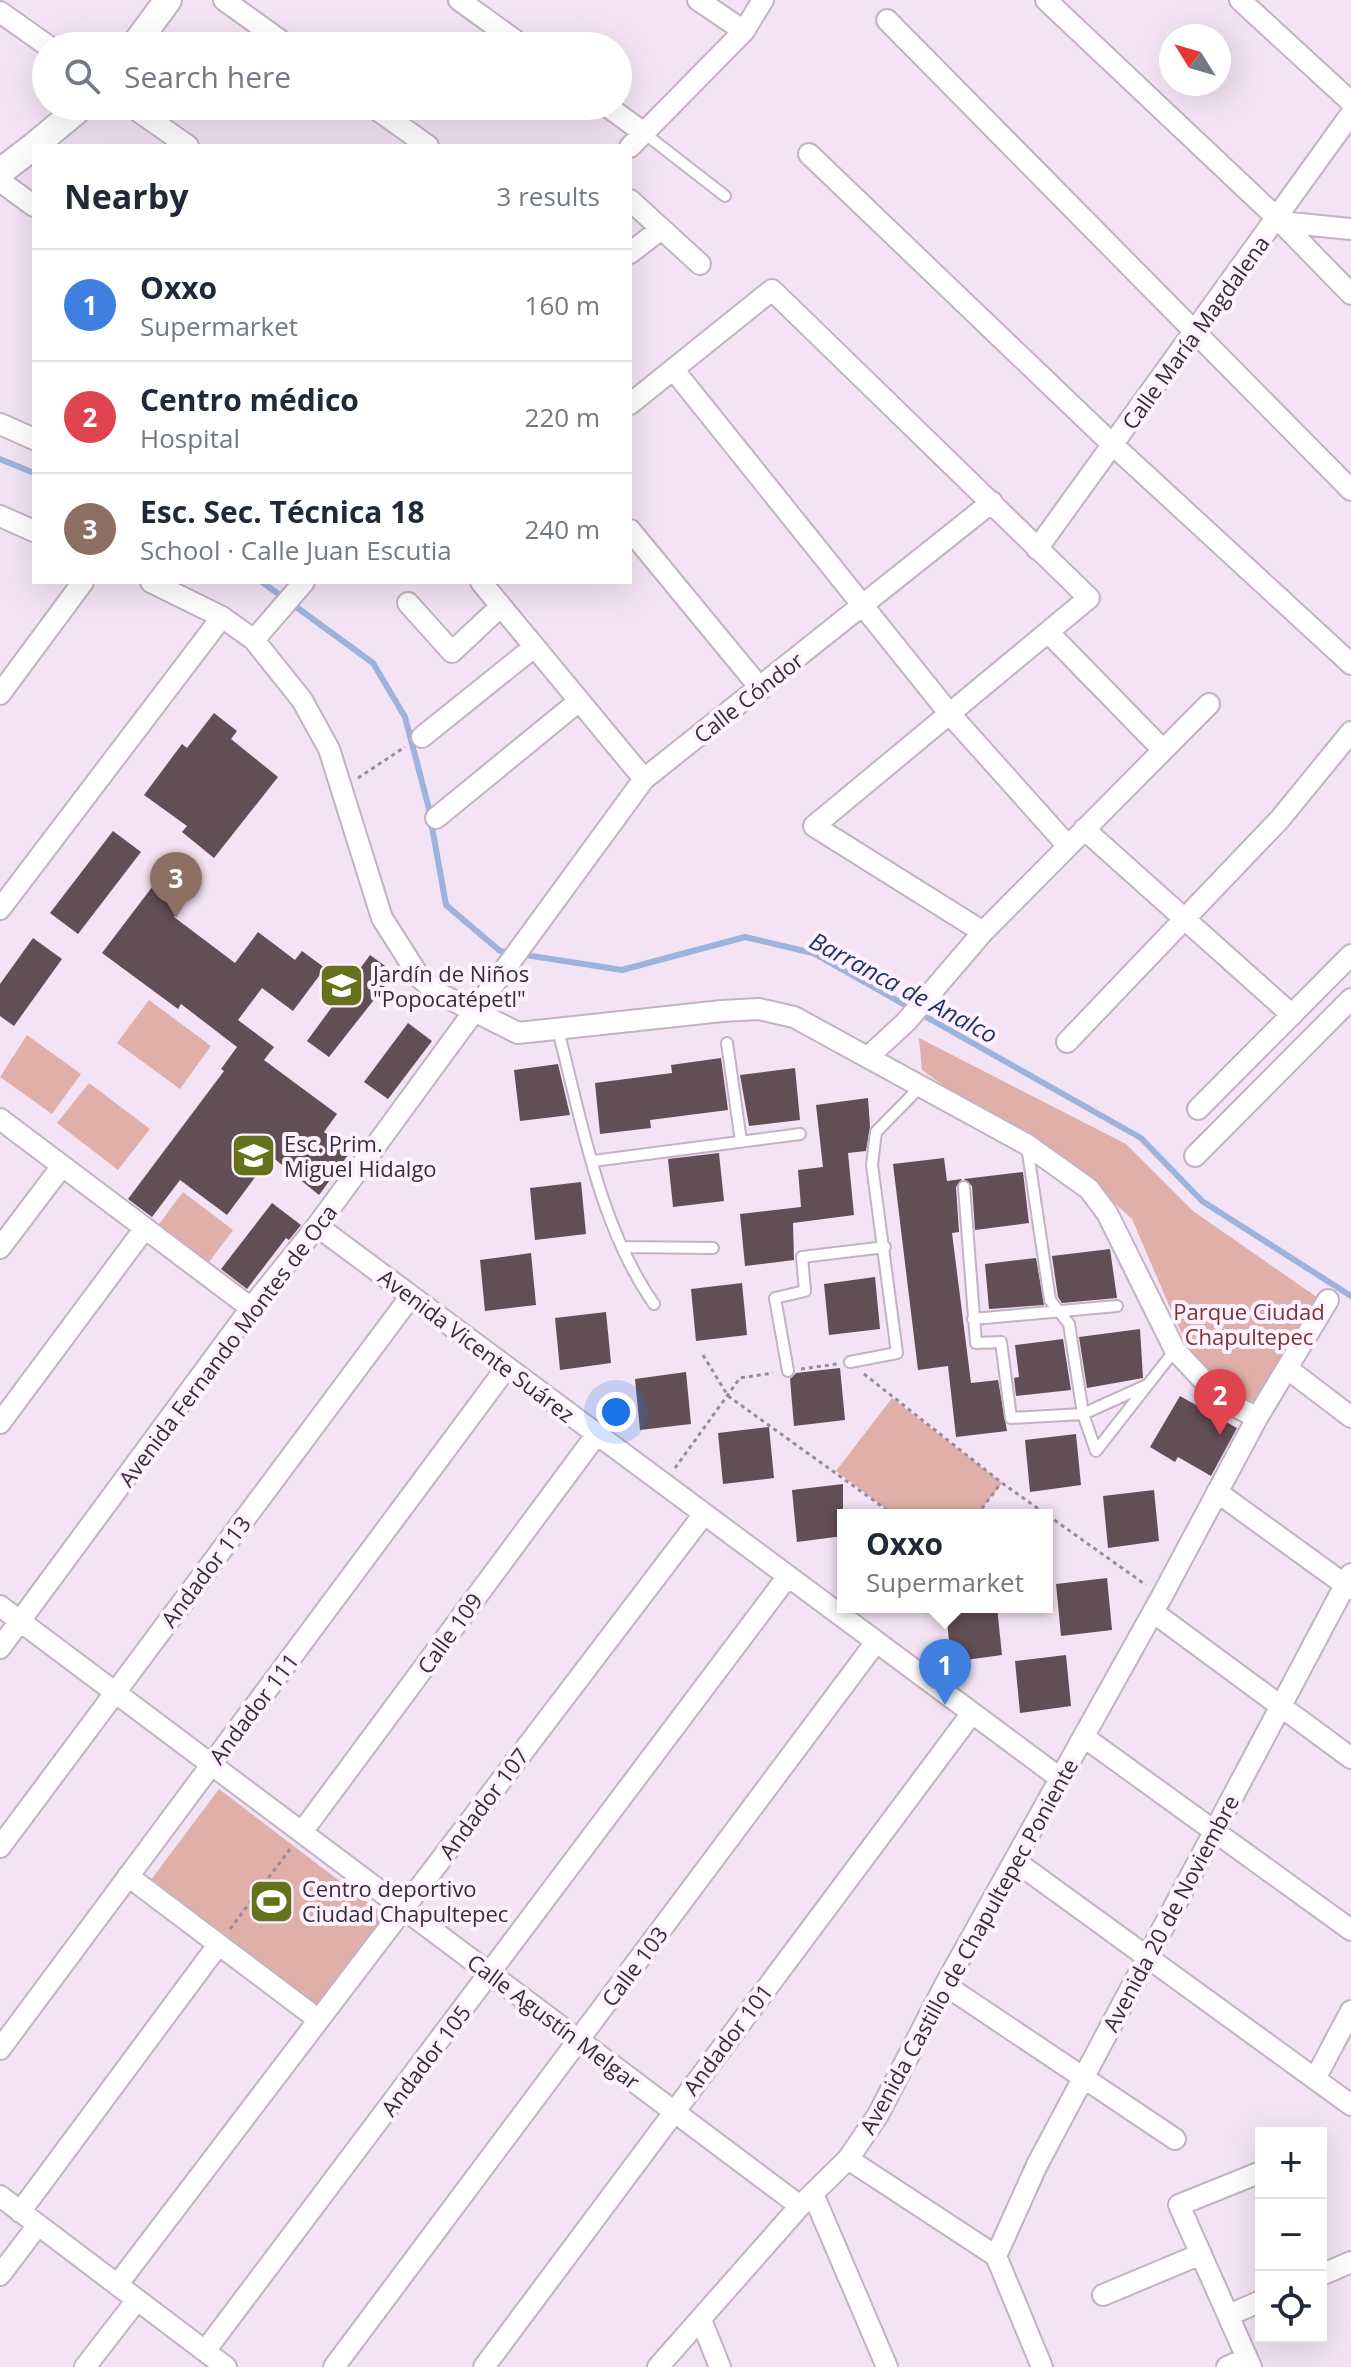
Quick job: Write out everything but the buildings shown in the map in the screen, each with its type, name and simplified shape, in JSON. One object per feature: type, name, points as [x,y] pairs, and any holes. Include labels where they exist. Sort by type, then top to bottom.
[{"type":"street","points":[[144,32],[168,0]]},
{"type":"street","points":[[224,0],[269,32]]},
{"type":"street","points":[[459,0],[504,32]]},
{"type":"street","points":[[698,0],[744,31]]},
{"type":"street","points":[[619,120],[637,140],[744,31],[763,0]]},
{"type":"street","points":[[1046,0],[1279,220],[1351,294]]},
{"type":"street","points":[[1240,0],[1351,102]]},
{"type":"street","points":[[0,12],[32,35]]},
{"type":"street","points":[[887,20],[1351,490]]},
{"type":"street","name":"Calle María Magdalena","points":[[1037,549],[1279,220],[1351,114]]},
{"type":"street","points":[[36,144],[65,120]]},
{"type":"street","points":[[151,120],[185,144]]},
{"type":"street","points":[[392,120],[425,144]]},
{"type":"street","points":[[0,172],[32,148]]},
{"type":"street","points":[[809,154],[1113,445],[1351,664]]},
{"type":"street","points":[[0,181],[32,205]]},
{"type":"street","points":[[632,202],[700,264]]},
{"type":"street","points":[[1279,220],[1351,229]]},
{"type":"street","points":[[632,251],[661,229]]},
{"type":"street","points":[[632,402],[772,290],[1089,598],[814,826],[983,932]]},
{"type":"street","points":[[673,369],[949,713],[1068,846]]},
{"type":"street","points":[[0,424],[32,438]]},
{"type":"street","name":"Calle Cóndor","points":[[539,925],[644,779],[761,689],[992,502]]},
{"type":"street","points":[[0,516],[32,530]]},
{"type":"street","points":[[632,532],[761,689]]},
{"type":"street","points":[[0,694],[82,584]]},
{"type":"street","points":[[155,584],[222,617],[254,640],[318,725],[342,788],[365,872],[382,918],[420,978],[438,993],[518,1033],[759,1009],[794,1017],[1026,1144],[1089,1189],[1107,1213],[1175,1350],[1219,1397],[1257,1418]]},
{"type":"street","points":[[483,584],[644,779]]},
{"type":"street","points":[[254,640],[302,585]]},
{"type":"street","points":[[408,603],[452,652],[500,607]]},
{"type":"street","points":[[0,909],[222,617]]},
{"type":"street","points":[[1048,632],[1163,750]]},
{"type":"street","points":[[422,737],[534,647]]},
{"type":"street","points":[[436,818],[579,701]]},
{"type":"street","points":[[869,1056],[906,1022],[983,932],[1209,704]]},
{"type":"street","points":[[1067,1042],[1280,819],[1351,732]]},
{"type":"street","points":[[1084,829],[1292,1015]]},
{"type":"street","name":"Avenida Fernando Montes de Oca","points":[[0,1648],[539,925]]},
{"type":"street","points":[[1198,1109],[1351,955]]},
{"type":"street","points":[[1195,1156],[1351,999]]},
{"type":"street","points":[[0,1119],[251,1308]]},
{"type":"street","points":[[0,1248],[62,1166]]},
{"type":"street","name":"Avenida Vicente Suárez","points":[[317,1226],[837,1613]]},
{"type":"street","points":[[0,1423],[145,1228]]},
{"type":"street","name":"Andador 113","points":[[0,1847],[411,1296]]},
{"type":"street","name":"Avenida Castillo de Chapultepec Poniente","points":[[658,2367],[806,2200],[848,2159],[878,2115],[945,1985],[1158,1604],[1257,1418],[1328,1300]]},
{"type":"street","name":"Andador 111","points":[[0,2049],[507,1367]]},
{"type":"street","points":[[1288,1369],[1351,1417]]},
{"type":"street","name":"Calle 109","points":[[302,1832],[597,1434]]},
{"type":"street","points":[[1217,1492],[1349,1582]]},
{"type":"street","name":"Andador 107","points":[[117,2285],[704,1514]]},
{"type":"street","name":"Andador 105","points":[[205,2351],[788,1576]]},
{"type":"street","name":"Avenida 20 de Noviembre","points":[[996,2256],[1037,2165],[1082,2079],[1349,1582]]},
{"type":"street","points":[[1158,1604],[1280,1706],[1351,1758]]},
{"type":"street","name":"Calle Agustín Melgar","points":[[0,1606],[673,2111],[806,2200]]},
{"type":"street","name":"Avenida Vicente Suárez","points":[[837,1613],[1061,1779]]},
{"type":"street","name":"Calle 103","points":[[334,2367],[876,1642]]},
{"type":"street","name":"Andador 101","points":[[484,2367],[972,1713]]},
{"type":"street","points":[[1084,1737],[1351,1930]]},
{"type":"street","points":[[1015,1861],[1351,2105]]},
{"type":"street","points":[[128,1876],[319,2020]]},
{"type":"street","points":[[20,2212],[218,1945]]},
{"type":"street","points":[[945,1985],[1175,2139]]},
{"type":"street","points":[[1315,2079],[1351,2011]]},
{"type":"street","points":[[848,2159],[996,2256],[1042,2367]]},
{"type":"street","points":[[1227,2367],[1249,2362],[1179,2205],[1255,2174]]},
{"type":"street","points":[[0,2196],[226,2367]]},
{"type":"street","points":[[806,2200],[887,2367]]},
{"type":"street","points":[[0,2275],[38,2225]]},
{"type":"street","points":[[1103,2295],[1201,2254]]},
{"type":"street","points":[[1327,2272],[1351,2262]]},
{"type":"street","points":[[85,2367],[137,2300]]},
{"type":"street","points":[[1229,2315],[1255,2304]]},
{"type":"street","points":[[701,2320],[720,2367]]},
{"type":"lane","points":[[637,140],[725,196]]},
{"type":"lane","points":[[558,1030],[593,1161],[623,1247],[637,1280],[654,1304]]},
{"type":"lane","points":[[727,1043],[741,1141]]},
{"type":"lane","points":[[850,1362],[897,1353],[872,1165],[876,1132],[922,1085]]},
{"type":"lane","points":[[593,1161],[800,1134]]},
{"type":"lane","points":[[1026,1144],[1050,1300],[1069,1324],[1083,1414],[1096,1451],[1175,1350]]},
{"type":"lane","points":[[964,1187],[976,1343],[1001,1342],[1011,1418],[1083,1414],[1149,1384]]},
{"type":"lane","points":[[623,1247],[713,1248]]},
{"type":"lane","points":[[788,1371],[775,1298],[805,1291],[802,1257],[885,1247]]},
{"type":"lane","points":[[973,1319],[1117,1306]]},
{"type":"path","points":[[342,788],[387,758]]},
{"type":"path","points":[[703,1355],[728,1396],[886,1509]]},
{"type":"path","points":[[664,1484],[740,1378],[850,1362],[1036,1509]]},
{"type":"path","points":[[982,1509],[1002,1483]]},
{"type":"path","points":[[1053,1523],[1158,1604]]},
{"type":"path","points":[[218,1945],[302,1832]]},
{"type":"green space","points":[[149,1000],[211,1046],[180,1089],[117,1043]]},
{"type":"green space","points":[[27,1035],[81,1074],[52,1114],[0,1077]]},
{"type":"green space","name":"Parque Ciudad Chapultepec","points":[[919,1038],[1126,1144],[1193,1211],[1334,1309],[1256,1403],[1229,1389],[1195,1357],[1177,1324],[1132,1219],[1074,1166],[986,1116],[922,1070]]},
{"type":"green space","points":[[89,1083],[150,1129],[118,1170],[57,1123]]},
{"type":"green space","points":[[183,1192],[233,1230],[209,1262],[159,1224]]},
{"type":"green space","points":[[892,1398],[1002,1483],[982,1509],[886,1509],[836,1471]]},
{"type":"green space","name":"Centro deportivo Ciudad Chapultepec","points":[[219,1789],[392,1921],[324,2012],[150,1881]]},
{"type":"waterway","name":"Barranca de Analco","points":[[0,459],[32,472]]},
{"type":"waterway","name":"Barranca de Analco","points":[[265,584],[373,663],[405,717],[428,805],[446,905],[500,951],[622,970],[745,937],[813,953],[1141,1138],[1202,1201],[1351,1296]]},
{"type":"place","name":"Esc. Sec. Técnica 18","points":[[176,918]]},
{"type":"place","name":"Jardín de Niños \"Popocatépetl\"","points":[[342,986]]},
{"type":"place","name":"Esc. Prim. Miguel Hidalgo","points":[[253,1156]]},
{"type":"place","name":"Centro médico","points":[[1220,1435]]},
{"type":"place","name":"Oxxo","points":[[945,1705]]},
{"type":"place","name":"Centro deportivo Ciudad Chapultepec","points":[[271,1901]]}]
